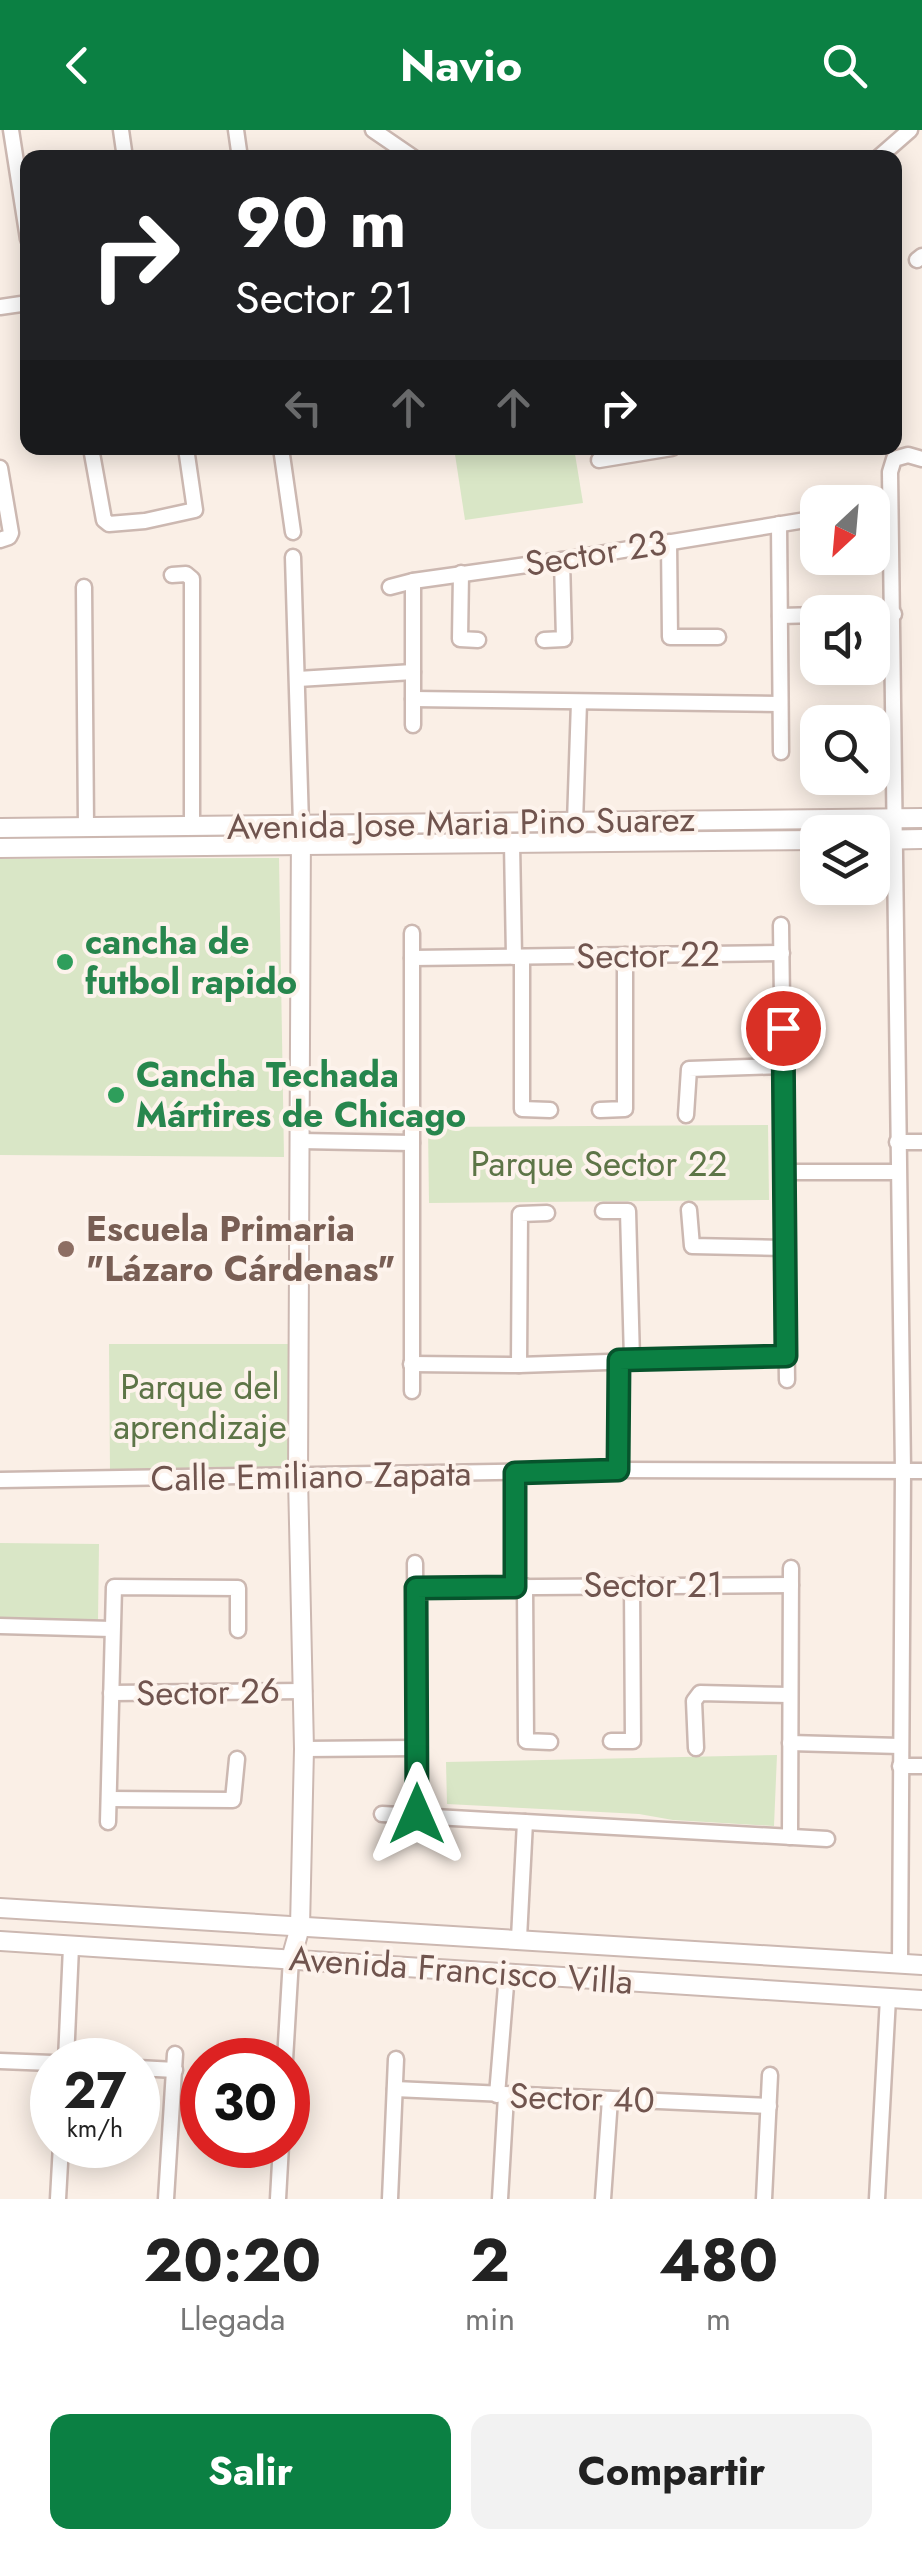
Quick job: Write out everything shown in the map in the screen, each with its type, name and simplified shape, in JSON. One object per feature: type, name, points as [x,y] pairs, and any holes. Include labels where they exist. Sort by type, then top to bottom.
[{"type":"street","points":[[11,130],[20,188]]},
{"type":"street","points":[[374,130],[403,150]]},
{"type":"street","points":[[887,150],[910,130]]},
{"type":"street","points":[[92,455],[105,524],[145,521],[195,510],[187,455]]},
{"type":"street","points":[[282,455],[293,532]]},
{"type":"street","points":[[600,460],[614,455]]},
{"type":"street","points":[[900,1964],[903,1471],[890,472],[894,459],[908,455],[922,460]]},
{"type":"street","points":[[0,468],[11,533],[0,540]]},
{"type":"street","name":"Sector 23","points":[[390,587],[800,521]]},
{"type":"street","points":[[779,524],[781,752]]},
{"type":"street","points":[[669,542],[670,637],[718,637]]},
{"type":"street","points":[[286,2038],[290,1959],[300,1927],[304,1749],[298,1478],[302,824],[293,557]]},
{"type":"street","points":[[544,640],[564,639],[562,560]]},
{"type":"street","points":[[461,573],[460,639],[478,640]]},
{"type":"street","points":[[172,575],[186,574],[192,578],[192,826]]},
{"type":"street","points":[[412,725],[413,581]]},
{"type":"street","points":[[84,587],[86,826]]},
{"type":"street","points":[[780,616],[800,616]]},
{"type":"street","points":[[298,679],[413,672]]},
{"type":"street","points":[[413,699],[780,704]]},
{"type":"street","points":[[576,823],[579,702]]},
{"type":"street","name":"Avenida Jose Maria Pino Suarez","points":[[0,828],[922,818]]},
{"type":"street","name":"Avenida Jose Maria Pino Suarez","points":[[0,848],[800,840]]},
{"type":"street","points":[[890,840],[922,840]]},
{"type":"street","points":[[512,843],[522,1109],[550,1110]]},
{"type":"street","points":[[782,925],[787,1380]]},
{"type":"street","points":[[412,933],[412,1391]]},
{"type":"street","name":"Sector 22","points":[[412,958],[782,953]]},
{"type":"street","points":[[600,1110],[625,1110],[625,955]]},
{"type":"street","points":[[686,1116],[689,1069],[783,1066]]},
{"type":"street","points":[[300,1141],[412,1143]]},
{"type":"street","points":[[898,1142],[922,1142]]},
{"type":"street","points":[[784,1172],[898,1172]]},
{"type":"street","points":[[689,1210],[692,1246],[785,1248]]},
{"type":"street","points":[[604,1211],[628,1211],[618,1470]]},
{"type":"street","points":[[519,1364],[520,1214],[547,1213]]},
{"type":"street","points":[[411,1364],[786,1356]]},
{"type":"street","name":"Calle Emiliano Zapata","points":[[0,1480],[618,1470],[922,1471]]},
{"type":"street","points":[[515,1473],[526,1741],[550,1742]]},
{"type":"street","points":[[415,1563],[417,1814]]},
{"type":"street","points":[[790,1837],[791,1568]]},
{"type":"street","name":"Sector 21","points":[[416,1588],[791,1584]]},
{"type":"street","points":[[611,1740],[634,1742],[632,1585]]},
{"type":"street","name":"Sector 26","points":[[108,1822],[114,1588],[238,1588],[238,1630]]},
{"type":"street","name":"Sector 26","points":[[0,1626],[112,1629]]},
{"type":"street","name":"Sector 26","points":[[111,1693],[304,1691]]},
{"type":"street","points":[[696,1748],[694,1701],[700,1693],[790,1695]]},
{"type":"street","points":[[790,1743],[900,1746]]},
{"type":"street","points":[[304,1749],[416,1748]]},
{"type":"street","points":[[109,1798],[233,1800],[237,1759]]},
{"type":"street","points":[[900,1766],[922,1766]]},
{"type":"street","points":[[382,1814],[827,1839]]},
{"type":"street","points":[[518,1938],[525,1822]]},
{"type":"street","name":"Avenida Francisco Villa","points":[[0,1908],[922,1965]]},
{"type":"street","name":"Avenida Francisco Villa","points":[[0,1942],[922,2000]]},
{"type":"street","points":[[67,2038],[71,1947]]},
{"type":"street","points":[[500,2199],[507,1973]]},
{"type":"street","points":[[876,2199],[888,1998]]},
{"type":"street","points":[[166,2199],[176,2054]]},
{"type":"street","points":[[390,2199],[396,2059]]},
{"type":"street","points":[[0,2061],[30,2063]]},
{"type":"street","points":[[160,2069],[174,2070]]},
{"type":"street","points":[[764,2199],[770,2075]]},
{"type":"street","name":"Sector 40","points":[[396,2090],[769,2106]]},
{"type":"street","points":[[603,2199],[610,2098]]},
{"type":"street","points":[[58,2199],[60,2168]]},
{"type":"street","points":[[278,2199],[280,2168]]},
{"type":"green space","points":[[455,455],[575,455],[583,503],[465,520]]},
{"type":"green space","points":[[279,858],[284,1157],[0,1155],[0,859]]},
{"type":"green space","name":"Parque Sector 22","points":[[768,1125],[769,1200],[429,1203],[428,1127]]},
{"type":"green space","name":"Parque del aprendizaje","points":[[109,1344],[289,1344],[290,1470],[110,1471]]},
{"type":"green space","points":[[0,1543],[99,1544],[98,1621],[0,1620]]},
{"type":"green space","points":[[777,1755],[774,1826],[447,1804],[446,1762]]},
{"type":"place","name":"cancha de futbol rapido","points":[[65,962]]},
{"type":"place","name":"Cancha Techada Mártires de Chicago","points":[[116,1095]]},
{"type":"place","name":"Escuela Primaria \"Lázaro Cárdenas\"","points":[[66,1249]]},
{"type":"route","points":[[417,1814],[416,1588],[515,1587],[515,1473],[618,1470],[619,1360],[786,1356],[783,1028]]}]
